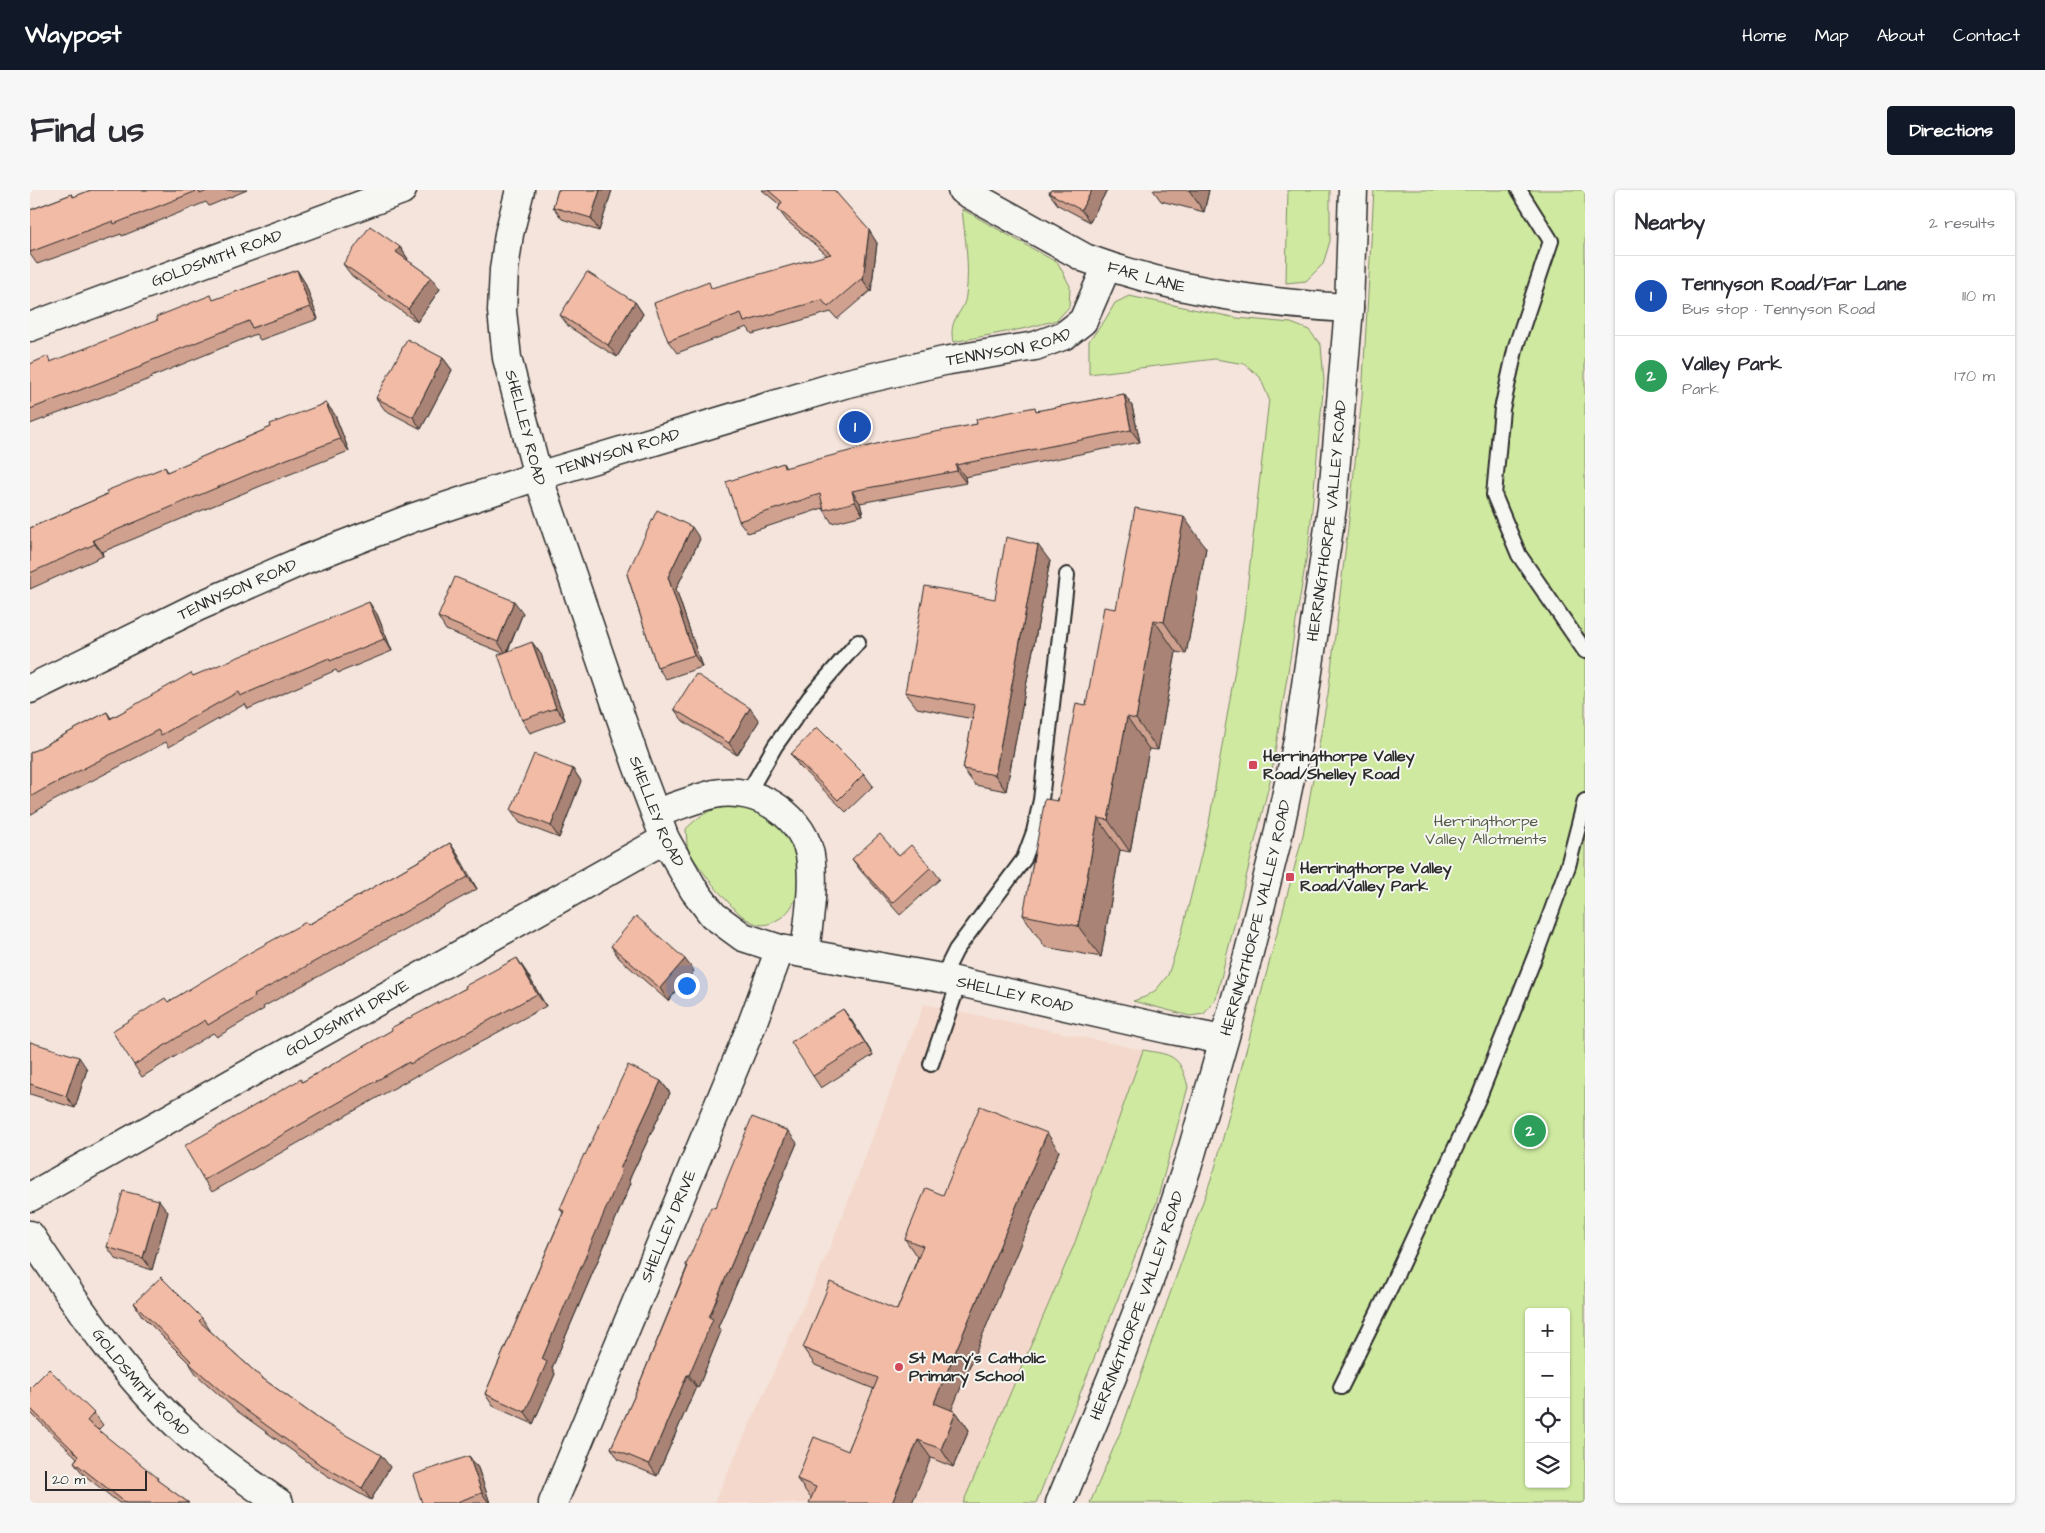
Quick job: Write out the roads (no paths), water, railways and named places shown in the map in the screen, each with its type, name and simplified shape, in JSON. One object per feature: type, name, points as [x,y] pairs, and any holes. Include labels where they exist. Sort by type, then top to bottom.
[{"type":"street","name":"GOLDSMITH ROAD","points":[[30,327],[402,190]]},
{"type":"street","name":"SHELLEY ROAD","points":[[520,190],[509,234],[504,270],[502,311],[507,358],[538,476],[636,765],[656,813],[664,839],[694,890],[713,915],[743,936],[792,951],[950,980],[1223,1040]]},
{"type":"street","name":"FAR LANE","points":[[962,190],[1085,258],[1107,266],[1207,293],[1285,304],[1350,308]]},
{"type":"street","name":"HERRINGTHORPE VALLEY ROAD","points":[[1060,1503],[1148,1284],[1189,1161],[1247,960],[1277,840],[1298,740],[1332,507],[1350,308],[1353,190]]},
{"type":"street","name":"TENNYSON ROAD","points":[[30,690],[198,607],[304,560],[412,518],[538,476],[844,384],[944,360],[1034,346],[1065,335],[1083,321],[1107,266]]},
{"type":"street","points":[[656,813],[715,794],[748,793]]},
{"type":"street","name":"SHELLEY DRIVE","points":[[553,1503],[745,1041],[792,951],[812,882],[807,842],[796,825],[784,812],[748,793]]},
{"type":"street","name":"GOLDSMITH DRIVE","points":[[30,1197],[664,839]]},
{"type":"street","name":"GOLDSMITH ROAD","points":[[30,1235],[76,1304],[113,1353],[147,1392],[184,1431],[238,1475],[279,1503]]},
{"type":"lane","points":[[1519,190],[1550,242],[1516,346],[1502,409],[1494,494],[1519,555],[1585,651]]},
{"type":"lane","points":[[931,1064],[956,950],[1024,859],[1034,832],[1041,800],[1067,575]]},
{"type":"lane","points":[[748,793],[775,746],[810,697],[858,642]]},
{"type":"lane","points":[[1340,1387],[1391,1286],[1479,1097],[1537,951],[1568,866],[1585,801]]},
{"type":"place","name":"Tennyson Road/Far Lane","points":[[855,427]]},
{"type":"place","name":"Herringthorpe Valley Road/Shelley Road","points":[[1253,765]]},
{"type":"place","name":"Herringthorpe Valley Road/Valley Park","points":[[1290,877]]},
{"type":"place","name":"Valley Park","points":[[1530,1131]]},
{"type":"place","name":"St Mary's Catholic Primary School","points":[[899,1367]]},
{"type":"park label","name":"Herringthorpe Valley Allotments","points":[[1486,830]]}]
